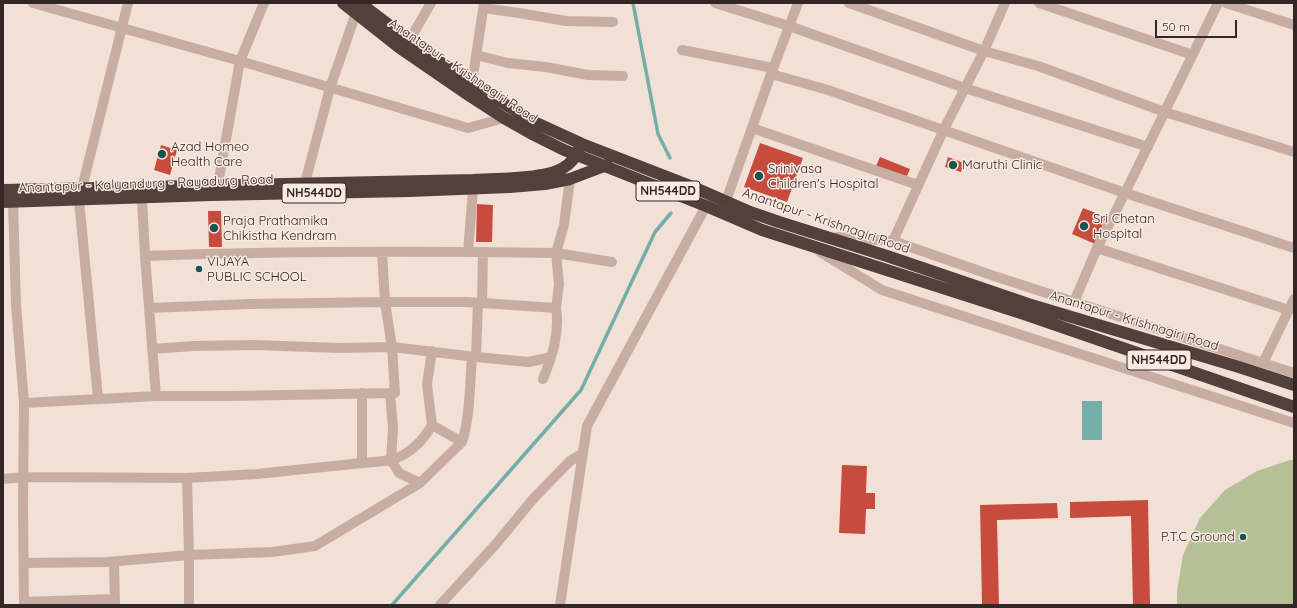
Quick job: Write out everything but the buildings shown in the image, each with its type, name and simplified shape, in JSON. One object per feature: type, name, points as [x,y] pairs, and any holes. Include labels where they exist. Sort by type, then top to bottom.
[{"type":"highway","name":"Anantapur - Krishnagiri Road","points":[[343,3],[358,8],[472,83],[604,166],[706,206],[762,230],[813,247],[1026,309],[1239,367],[1294,385]]},
{"type":"highway","name":"Anantapur - Krishnagiri Road","points":[[358,8],[400,48],[504,118],[534,135],[579,150],[621,159],[779,222],[887,256],[1026,309]]},
{"type":"highway","name":"Anantapur - Kalyandurg - Rayadurg Road","points":[[3,190],[218,184],[473,180],[547,174],[564,168],[579,150]]},
{"type":"highway","name":"Anantapur - Kalyandurg - Rayadurg Road","points":[[8,202],[211,195],[472,190],[538,185],[570,179],[621,159]]},
{"type":"highway","name":"NH544DD","points":[[1026,309],[1294,407]]},
{"type":"street","points":[[33,3],[240,61],[468,128],[504,118]]},
{"type":"street","points":[[82,188],[128,3]]},
{"type":"street","points":[[218,184],[240,61],[264,3]]},
{"type":"street","points":[[409,41],[431,3]]},
{"type":"street","points":[[715,3],[789,26],[965,88],[1148,147]]},
{"type":"street","points":[[726,201],[798,3]]},
{"type":"street","points":[[849,3],[984,51],[1038,66],[1165,112],[1294,152]]},
{"type":"street","points":[[893,241],[944,129],[984,51],[1004,3]]},
{"type":"street","points":[[1039,3],[1193,55]]},
{"type":"street","points":[[1074,302],[1097,248],[1218,3]]},
{"type":"street","points":[[1226,3],[1294,25]]},
{"type":"street","points":[[472,83],[484,6],[566,21],[613,22]]},
{"type":"street","points":[[305,183],[330,88],[358,8]]},
{"type":"street","points":[[682,50],[772,71],[944,129],[1125,193],[1294,248]]},
{"type":"street","points":[[476,55],[508,63],[546,67],[588,75],[623,76]]},
{"type":"street","points":[[752,128],[918,185]]},
{"type":"street","points":[[543,379],[552,357],[556,336],[558,316],[556,308],[559,284],[556,253],[564,225],[570,179]]},
{"type":"street","points":[[468,252],[472,190]]},
{"type":"street","points":[[142,198],[156,396]]},
{"type":"street","points":[[79,200],[98,398]]},
{"type":"street","points":[[8,202],[24,403],[24,603],[115,602],[114,562]]},
{"type":"street","points":[[560,605],[588,426],[706,206]]},
{"type":"street","points":[[819,235],[893,241],[994,276],[1294,373]]},
{"type":"street","points":[[813,247],[882,290],[1294,423]]},
{"type":"street","points":[[1097,248],[1289,310]]},
{"type":"street","points":[[24,403],[156,396],[395,393],[392,347],[385,302],[382,252]]},
{"type":"street","points":[[24,563],[114,562],[189,555],[272,552],[315,546],[420,483],[462,442],[465,431],[480,303],[483,252]]},
{"type":"street","points":[[145,256],[224,253],[483,252],[556,253],[612,262]]},
{"type":"street","points":[[1263,363],[1294,299]]},
{"type":"street","points":[[149,308],[250,304],[385,302],[480,303],[556,308]]},
{"type":"street","points":[[152,350],[201,346],[255,345],[340,348],[392,347],[529,362],[552,357]]},
{"type":"street","points":[[3,479],[23,477],[187,478],[257,474],[391,460],[406,453],[420,443],[432,425],[427,384],[432,352]]},
{"type":"street","points":[[362,393],[362,463]]},
{"type":"street","points":[[390,393],[392,428],[391,460],[399,473],[420,483]]},
{"type":"street","points":[[432,425],[462,442]]},
{"type":"street","points":[[440,605],[496,544],[533,500],[570,461],[583,453]]},
{"type":"street","points":[[187,478],[189,605]]},
{"type":"green space","name":"P.T.C Ground","points":[[1294,460],[1294,605],[1177,605],[1177,591],[1183,555],[1200,518],[1225,490],[1257,471]]},
{"type":"water","points":[[1082,401],[1102,401],[1102,440],[1082,440]]},
{"type":"waterway","points":[[633,3],[658,134],[670,158]]},
{"type":"waterway","points":[[392,605],[581,390],[655,232],[671,213]]},
{"type":"place","name":"Azad Homeo Health Care","points":[[162,154]]},
{"type":"place","name":"Maruthi Clinic","points":[[953,165]]},
{"type":"place","name":"Srinivasa Children's Hospital","points":[[759,176]]},
{"type":"place","name":"Sri Chetan Hospital","points":[[1084,226]]},
{"type":"place","name":"Praja Prathamika Chikistha Kendram","points":[[214,228]]},
{"type":"place","name":"VIJAYA PUBLIC SCHOOL","points":[[199,269]]},
{"type":"place","name":"P.T.C Ground","points":[[1243,537]]}]
